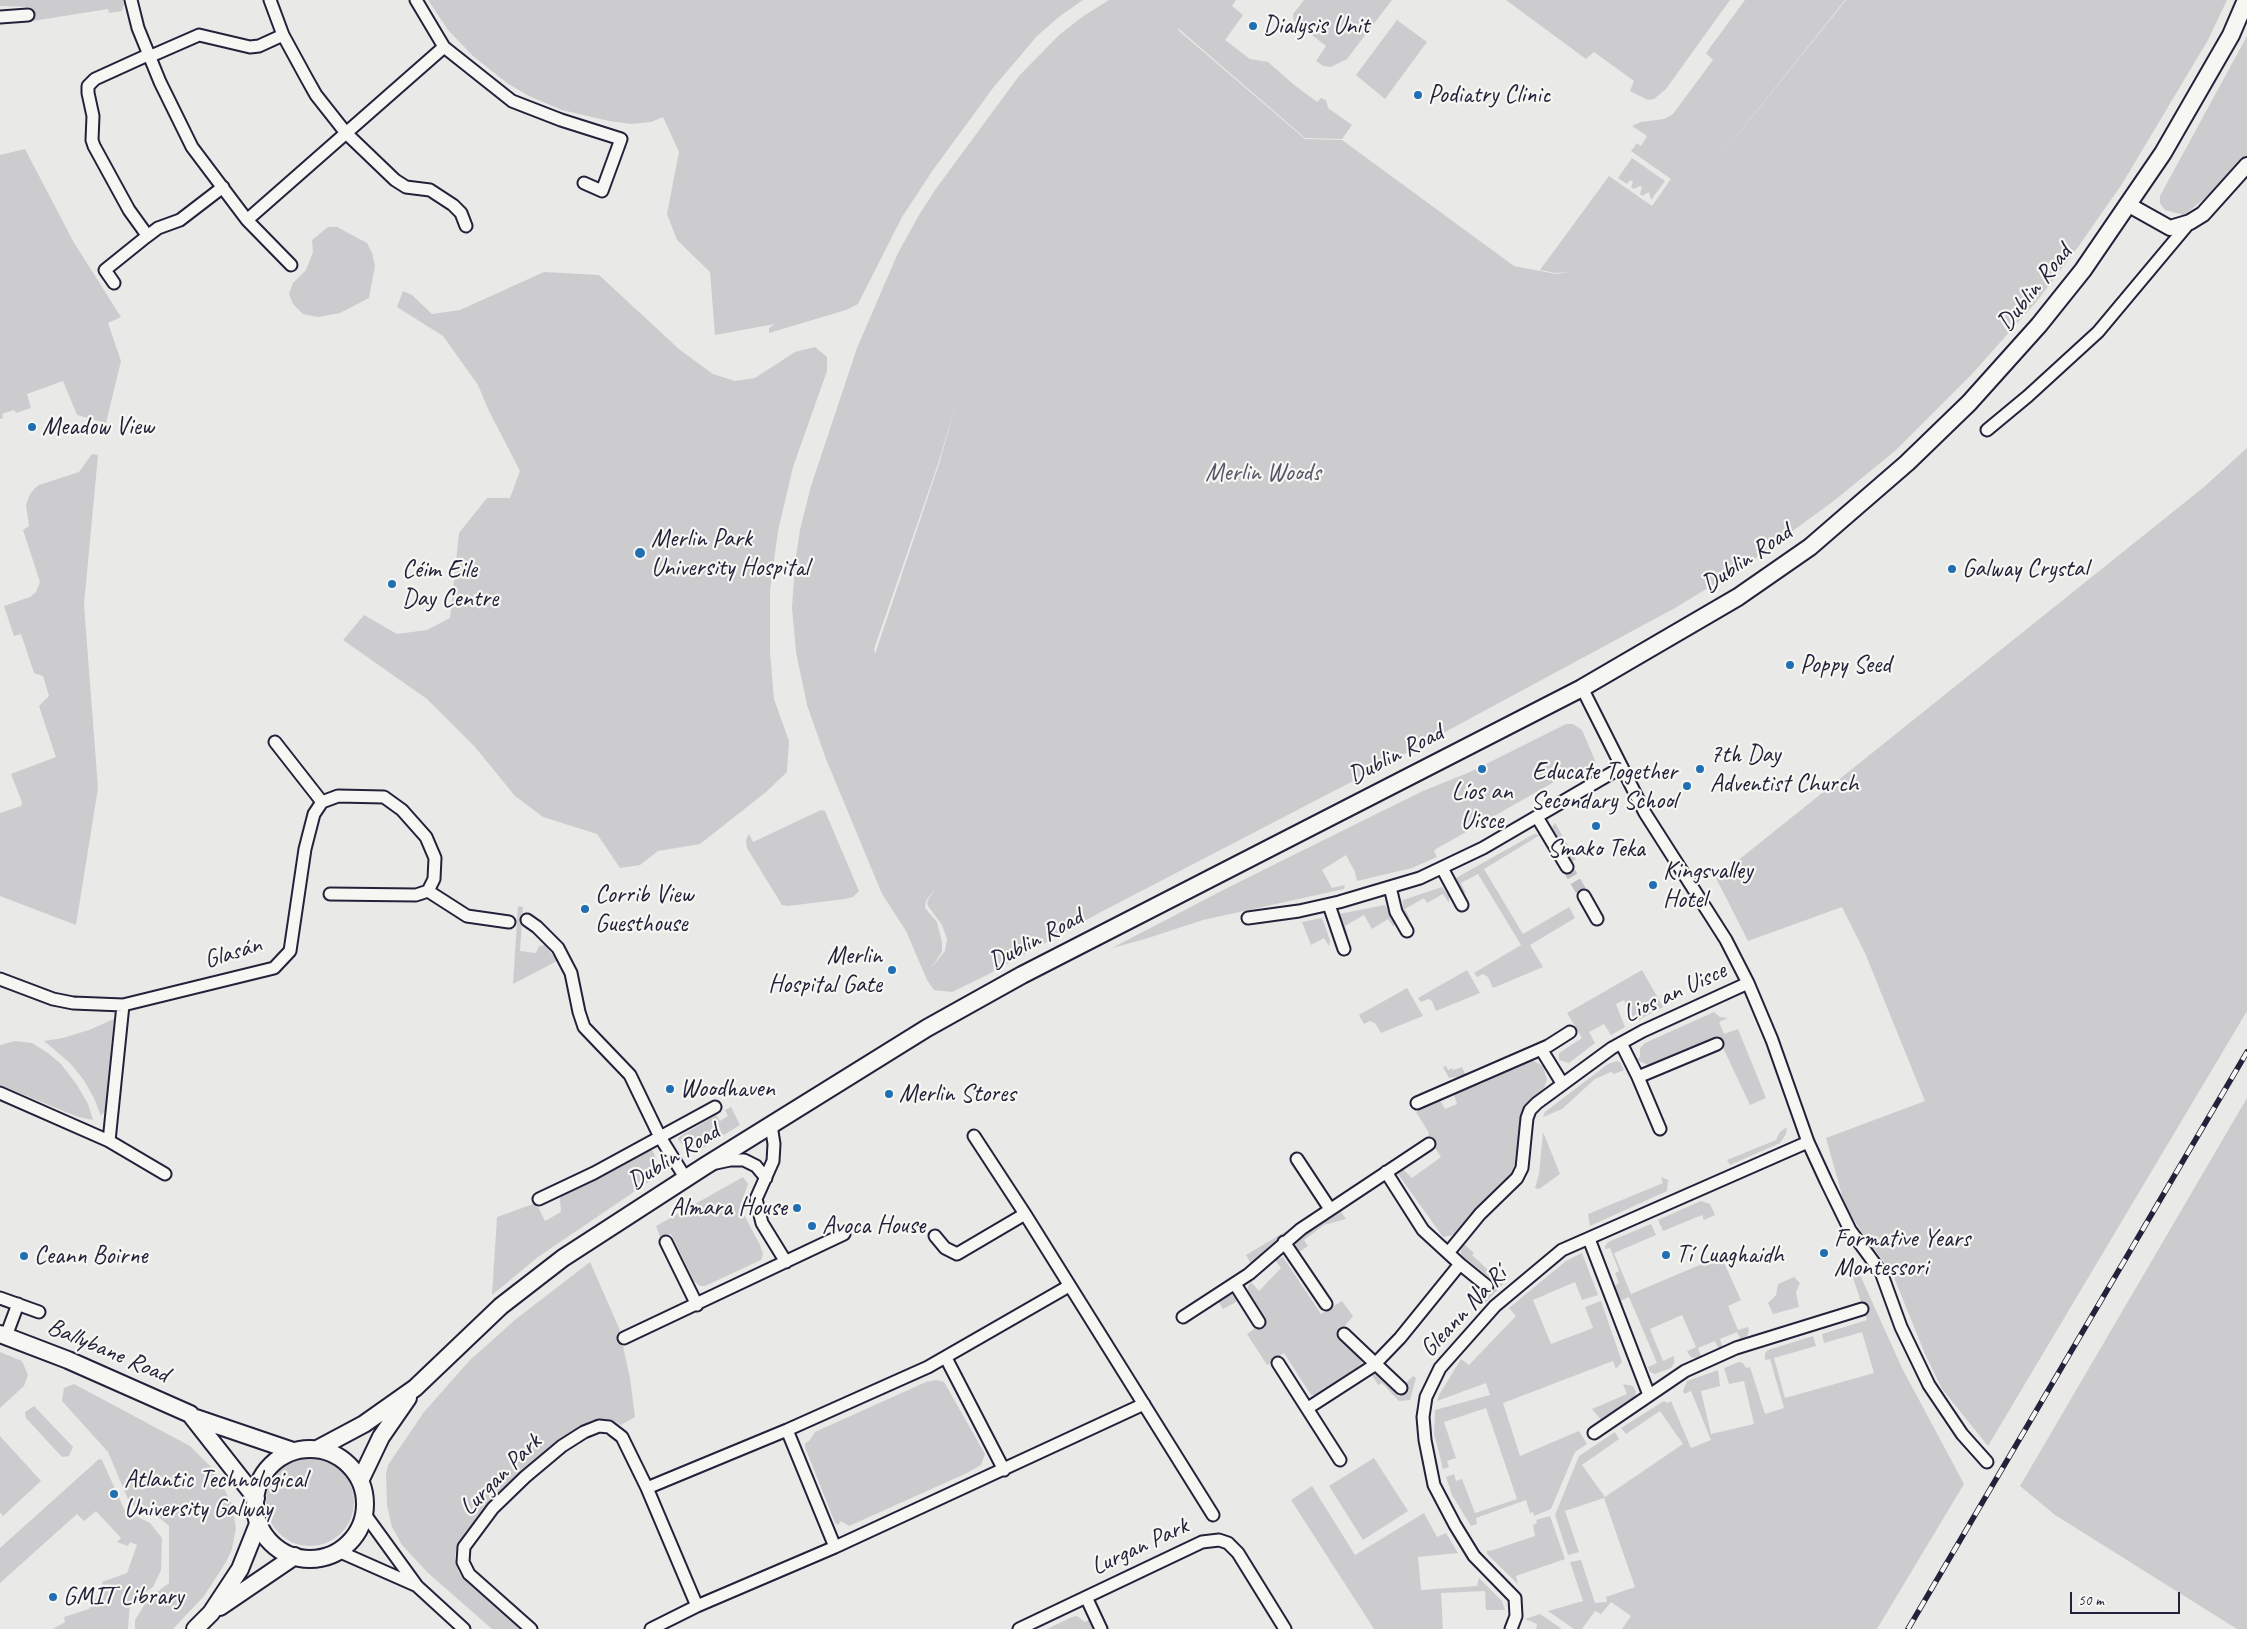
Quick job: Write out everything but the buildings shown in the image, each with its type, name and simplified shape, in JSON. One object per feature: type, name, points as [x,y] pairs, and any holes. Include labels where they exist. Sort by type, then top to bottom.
[{"type":"main road","name":"Dublin Road","points":[[319,1448],[364,1424],[415,1388],[480,1324],[527,1285],[592,1238],[927,1028],[1022,975],[1582,688],[1738,597],[1802,553],[1907,463],[1969,403],[2039,325],[2083,270],[2129,206],[2163,153],[2231,35],[2246,0]]},
{"type":"main road","name":"Ballybane Road","points":[[3,1335],[111,1378],[196,1418],[293,1451]]},
{"type":"main road","name":"Dublin Road","points":[[360,1481],[381,1436],[415,1388]]},
{"type":"main road","name":"Ballybane Road","points":[[196,1418],[256,1498]]},
{"type":"main road","points":[[309,1447],[319,1448],[344,1462],[360,1481],[364,1497],[364,1513],[358,1531],[338,1551],[321,1557],[294,1556],[270,1541],[258,1524],[255,1514],[256,1498],[261,1484],[270,1468],[293,1451],[309,1447]]},
{"type":"main road","points":[[211,1613],[240,1569],[258,1524]]},
{"type":"main road","points":[[195,1629],[211,1613],[294,1556]]},
{"type":"street","points":[[131,0],[138,28],[160,82],[192,147],[247,220],[291,265]]},
{"type":"street","points":[[270,0],[283,35],[316,94],[346,133],[395,180],[406,186],[430,190],[453,205],[461,213],[466,226]]},
{"type":"street","points":[[416,0],[444,47],[512,101],[561,120],[621,139],[602,191],[584,183]]},
{"type":"street","points":[[0,17],[28,15]]},
{"type":"street","points":[[147,235],[129,210],[94,146],[92,140],[93,116],[88,86],[94,79],[199,35],[250,46],[259,46],[283,35]]},
{"type":"street","points":[[247,220],[444,47]]},
{"type":"street","points":[[2129,206],[2170,228],[2190,222],[2203,214],[2247,165]]},
{"type":"street","points":[[114,283],[105,270],[147,235],[158,228],[180,220],[222,187]]},
{"type":"street","points":[[1986,430],[2028,396],[2098,332],[2190,222]]},
{"type":"street","points":[[1582,688],[1645,813],[1726,940],[1748,983],[1772,1040],[1808,1142],[1850,1230],[1881,1272],[1902,1327],[1929,1385],[1962,1434],[1988,1462]]},
{"type":"street","points":[[274,742],[322,802],[338,796],[384,797],[402,810],[426,837],[436,858],[434,879],[428,891],[416,895],[330,894]]},
{"type":"street","points":[[1248,918],[1329,904],[1390,887],[1442,868],[1537,817],[1622,767]]},
{"type":"street","name":"Glasán","points":[[0,979],[53,999],[73,1003],[124,1005],[274,968],[290,951],[305,849],[314,814],[322,802]]},
{"type":"street","points":[[1537,817],[1567,867]]},
{"type":"street","points":[[1442,868],[1462,905]]},
{"type":"street","points":[[1390,887],[1396,912],[1407,931]]},
{"type":"street","points":[[428,891],[467,916],[509,922]]},
{"type":"street","points":[[1584,896],[1597,919]]},
{"type":"street","points":[[1329,904],[1344,949]]},
{"type":"street","points":[[528,920],[558,948],[571,973],[582,1022],[592,1036],[630,1075],[660,1136],[686,1179]]},
{"type":"street","name":"Lios an Uisce","points":[[1448,1253],[1480,1214],[1518,1178],[1522,1168],[1526,1124],[1530,1110],[1562,1083],[1621,1043],[1748,983]]},
{"type":"street","points":[[109,1141],[124,1005]]},
{"type":"street","points":[[1417,1103],[1541,1049],[1570,1032]]},
{"type":"street","name":"Lios an Uisce","points":[[1621,1043],[1660,1129]]},
{"type":"street","points":[[1638,1077],[1717,1044]]},
{"type":"street","points":[[1541,1049],[1562,1083]]},
{"type":"street","points":[[0,1093],[109,1141],[165,1174]]},
{"type":"street","points":[[539,1199],[594,1173],[715,1108]]},
{"type":"street","points":[[771,1125],[774,1144],[773,1161],[756,1198],[757,1209],[762,1223],[786,1262]]},
{"type":"street","name":"Lurgan Park","points":[[974,1136],[1025,1214],[1213,1515]]},
{"type":"street","name":"Gleann Na Rí","points":[[1511,1629],[1516,1616],[1515,1598],[1474,1556],[1454,1525],[1434,1485],[1423,1426],[1424,1406],[1430,1387],[1440,1368],[1495,1306],[1568,1247],[1808,1142]]},
{"type":"street","points":[[1183,1317],[1235,1284],[1254,1270],[1284,1242],[1330,1209],[1429,1144]]},
{"type":"street","points":[[1297,1159],[1330,1209]]},
{"type":"street","points":[[705,1166],[730,1160],[744,1160],[756,1166],[766,1178]]},
{"type":"street","points":[[1386,1172],[1423,1230],[1487,1286]]},
{"type":"street","points":[[935,1236],[949,1251],[960,1253],[1025,1214]]},
{"type":"street","points":[[624,1338],[844,1234]]},
{"type":"street","points":[[1589,1239],[1649,1395]]},
{"type":"street","points":[[666,1242],[697,1305]]},
{"type":"street","points":[[1284,1242],[1326,1304]]},
{"type":"street","points":[[1308,1408],[1376,1363],[1434,1299],[1460,1264]]},
{"type":"street","points":[[1235,1284],[1259,1322]]},
{"type":"street","points":[[647,1488],[787,1430],[946,1358],[1069,1286]]},
{"type":"street","points":[[0,1298],[38,1312]]},
{"type":"street","points":[[3,1335],[18,1304]]},
{"type":"street","points":[[1594,1432],[1685,1371],[1736,1348],[1862,1309]]},
{"type":"street","points":[[1344,1334],[1401,1388]]},
{"type":"street","points":[[946,1358],[1004,1470]]},
{"type":"street","points":[[1278,1363],[1340,1460]]},
{"type":"street","points":[[651,1629],[697,1606],[835,1547],[1004,1470],[1144,1404]]},
{"type":"street","name":"Lurgan Park","points":[[531,1629],[469,1574],[464,1566],[464,1547],[489,1513],[525,1477],[562,1446],[584,1432],[599,1426],[609,1427],[620,1435],[647,1488],[697,1606]]},
{"type":"street","points":[[787,1430],[835,1547]]},
{"type":"street","points":[[364,1513],[417,1586],[464,1629]]},
{"type":"street","name":"Lurgan Park","points":[[1018,1629],[1202,1542],[1218,1540],[1228,1543],[1238,1553],[1285,1629]]},
{"type":"street","points":[[338,1551],[417,1586]]},
{"type":"street","name":"Lurgan Park","points":[[1086,1596],[1102,1629]]},
{"type":"green space","points":[[0,0],[123,0],[124,4],[122,11],[109,13],[108,9],[33,21],[30,7],[0,6]]},
{"type":"green space","points":[[428,0],[1083,0],[1060,16],[1037,36],[993,88],[933,170],[902,217],[858,304],[846,310],[769,333],[769,328],[775,324],[715,335],[710,272],[677,240],[667,214],[679,152],[663,117],[651,122],[631,124],[609,121],[562,110],[529,96],[507,83],[473,56],[448,30]]},
{"type":"green space","name":"Merlin Woods","points":[[1109,0],[1236,0],[1232,6],[1243,15],[1225,40],[1250,59],[1268,62],[1317,102],[1321,98],[1326,100],[1328,108],[1352,125],[1342,139],[1305,138],[1178,30],[1305,139],[1342,140],[1514,266],[1556,274],[1571,272],[1556,273],[1540,270],[1609,176],[1652,206],[1671,179],[1631,151],[1637,143],[1641,146],[1647,136],[1632,126],[1641,122],[1664,119],[1673,114],[1713,60],[1706,53],[1745,0],[1845,0],[1699,183],[1846,0],[2227,0],[2208,40],[2122,184],[2037,301],[1972,374],[1896,450],[1835,500],[1749,563],[1675,608],[1382,766],[1099,913],[989,974],[952,992],[934,990],[927,980],[906,931],[882,894],[826,759],[807,705],[796,652],[792,608],[795,563],[800,530],[811,486],[857,348],[898,253],[935,190],[1019,76],[1059,35],[1082,17]],"holes":[[[956,403],[940,461],[875,654],[874,649],[939,461]],[[935,888],[927,902],[942,925],[947,939],[945,951],[931,968],[942,952],[942,942],[937,922],[925,908],[926,901]]]},
{"type":"green space","points":[[1304,0],[1392,0],[1347,59],[1331,67],[1323,66],[1316,61],[1326,46],[1294,21],[1293,14]]},
{"type":"green space","points":[[1506,0],[1730,0],[1666,89],[1654,99],[1648,100],[1630,91],[1634,81],[1594,52],[1586,59]]},
{"type":"green space","points":[[1397,20],[1427,42],[1385,99],[1356,75]]},
{"type":"green space","points":[[2247,36],[2247,158],[2229,179],[2184,215],[2165,210],[2160,203],[2160,196]]},
{"type":"green space","points":[[25,149],[73,241],[121,317],[108,323],[121,361],[106,423],[77,415],[63,381],[27,394],[31,408],[16,413],[14,410],[2,414],[3,418],[0,419],[0,155]]},
{"type":"green space","points":[[1632,158],[1665,181],[1651,200],[1649,192],[1642,196],[1640,194],[1642,187],[1634,189],[1631,187],[1633,182],[1630,180],[1627,184],[1618,178]]},
{"type":"green space","points":[[328,227],[337,227],[367,243],[375,266],[369,298],[340,313],[318,317],[303,314],[293,304],[289,294],[293,283],[306,270],[313,252],[312,240]]},
{"type":"green space","points":[[544,272],[599,275],[680,350],[713,374],[735,381],[755,378],[795,352],[815,347],[827,357],[827,371],[793,467],[778,531],[770,590],[770,652],[774,699],[789,741],[787,772],[766,792],[700,844],[658,851],[640,865],[620,868],[597,834],[543,817],[515,796],[475,747],[427,699],[343,640],[364,615],[397,634],[427,630],[450,618],[459,533],[487,498],[510,498],[520,471],[488,409],[478,385],[443,336],[397,307],[403,291],[412,295],[432,314],[460,310]]},
{"type":"green space","points":[[2247,448],[2247,1011],[1988,1446],[1942,1389],[1925,1354],[1891,1270],[1869,1243],[1845,1206],[1826,1138],[1925,1101],[1865,953],[1842,907],[1748,941],[1716,878],[2204,487]]},
{"type":"green space","points":[[92,454],[98,455],[84,605],[98,788],[76,925],[0,896],[0,813],[21,806],[22,802],[11,774],[56,757],[39,706],[49,696],[43,676],[34,673],[21,634],[14,636],[4,606],[30,597],[36,592],[40,582],[23,530],[29,526],[26,505],[29,496],[39,485],[79,472]]},
{"type":"green space","points":[[1566,724],[1573,724],[1582,730],[1596,763],[1588,771],[1573,779],[1570,773],[1436,849],[1434,851],[1437,857],[1412,868],[1357,881],[1355,872],[1346,855],[1322,870],[1332,888],[1345,885],[1344,889],[1203,920],[1112,948],[1358,823],[1423,791],[1470,772]]},
{"type":"green space","points":[[821,810],[825,811],[859,891],[853,897],[845,899],[788,906],[782,905],[747,848],[746,840],[749,834],[753,842]]},
{"type":"green space","points":[[1555,823],[1576,859],[1571,862],[1551,829]]},
{"type":"green space","points":[[1534,834],[1540,835],[1484,869],[1523,934],[1569,907],[1575,918],[1530,945],[1543,967],[1493,988],[1488,977],[1483,974],[1477,977],[1474,973],[1521,945],[1478,874],[1461,883],[1466,894],[1460,890],[1456,878]]},
{"type":"green space","points":[[1442,887],[1449,896],[1449,903],[1443,894],[1427,903],[1424,898],[1405,909],[1410,919],[1408,919],[1402,910],[1403,900]]},
{"type":"green space","points":[[1385,905],[1394,920],[1394,927],[1388,919],[1372,929],[1364,915],[1345,926],[1348,936],[1343,932],[1339,914]]},
{"type":"green space","points":[[518,906],[523,907],[520,951],[536,953],[539,946],[545,945],[557,961],[513,984]]},
{"type":"green space","points":[[1322,918],[1330,940],[1329,946],[1324,938],[1311,945],[1302,922]]},
{"type":"green space","points":[[1467,970],[1480,993],[1436,1011],[1432,1001],[1428,999],[1421,1002],[1418,998]]},
{"type":"green space","points":[[1642,970],[1663,1007],[1635,1022],[1624,1000],[1616,1004],[1625,1027],[1611,1035],[1604,1024],[1589,1032],[1595,1043],[1569,1063],[1559,1060],[1559,1053],[1582,1038],[1567,1013]]},
{"type":"green space","points":[[1407,988],[1423,1016],[1381,1033],[1375,1023],[1370,1021],[1364,1024],[1359,1015]]},
{"type":"green space","points":[[1714,1012],[1720,1017],[1728,1018],[1719,1022],[1724,1034],[1738,1029],[1766,1098],[1750,1105],[1718,1037],[1650,1066],[1637,1060],[1640,1057],[1640,1048],[1645,1043]]},
{"type":"green space","points":[[114,1019],[105,1111],[101,1116],[94,1098],[83,1079],[70,1063],[44,1041],[63,1038],[89,1030]]},
{"type":"green space","points":[[15,1041],[32,1043],[61,1064],[77,1085],[88,1104],[93,1120],[78,1117],[0,1085],[0,1045]]},
{"type":"green space","points":[[1529,1060],[1543,1066],[1547,1080],[1544,1088],[1529,1102],[1521,1115],[1514,1172],[1453,1235],[1443,1237],[1398,1174],[1403,1169],[1412,1178],[1441,1157],[1428,1137],[1429,1133],[1416,1112],[1436,1100],[1441,1102],[1445,1109],[1457,1104],[1454,1095],[1456,1091],[1481,1084]]},
{"type":"green space","points":[[1620,1062],[1624,1070],[1614,1074],[1611,1072],[1595,1079],[1562,1109],[1543,1117],[1545,1112],[1608,1064]]},
{"type":"green space","points":[[1446,1066],[1448,1070],[1462,1067],[1466,1076],[1449,1078],[1443,1067]]},
{"type":"green space","points":[[2247,1098],[2247,1629],[2237,1629],[2055,1515],[2020,1486]]},
{"type":"green space","points":[[731,1107],[740,1125],[701,1149],[686,1142],[682,1144],[678,1139],[716,1115],[720,1121],[728,1116],[725,1110]]},
{"type":"green space","points":[[1787,1127],[1786,1134],[1780,1143],[1730,1165],[1727,1160],[1776,1140],[1780,1132]]},
{"type":"green space","points":[[1543,1132],[1560,1174],[1539,1189],[1535,1188],[1539,1174]]},
{"type":"green space","points":[[647,1149],[653,1151],[656,1159],[651,1163],[653,1172],[650,1181],[538,1257],[492,1295],[497,1217],[536,1203],[545,1221],[561,1212],[560,1198],[565,1192],[614,1168]]},
{"type":"green space","points":[[743,1177],[748,1184],[742,1201],[743,1213],[760,1245],[763,1254],[761,1260],[705,1286],[700,1286],[694,1281],[671,1234],[660,1237],[656,1226]]},
{"type":"green space","points":[[1661,1177],[1668,1180],[1667,1191],[1590,1226],[1588,1214],[1663,1183]]},
{"type":"green space","points":[[1701,1201],[1710,1204],[1715,1215],[1704,1220],[1702,1215],[1663,1231],[1658,1220]]},
{"type":"green space","points":[[1340,1210],[1346,1219],[1324,1225],[1304,1240],[1308,1246],[1299,1252],[1295,1246],[1297,1241]]},
{"type":"green space","points":[[1651,1224],[1656,1235],[1614,1253],[1631,1294],[1721,1256],[1741,1300],[1728,1306],[1738,1330],[1748,1327],[1749,1331],[1747,1336],[1741,1340],[1737,1332],[1720,1339],[1723,1348],[1719,1349],[1715,1341],[1698,1348],[1701,1356],[1696,1358],[1691,1357],[1687,1351],[1696,1347],[1682,1315],[1650,1329],[1663,1361],[1674,1356],[1674,1363],[1671,1368],[1655,1374],[1650,1372],[1648,1367],[1657,1363],[1629,1297],[1620,1301],[1614,1286],[1619,1283],[1615,1273],[1619,1271],[1610,1248],[1605,1249],[1608,1242]]},
{"type":"green space","points":[[1288,1230],[1267,1248],[1251,1264],[1246,1255]]},
{"type":"green space","points":[[1464,1244],[1474,1253],[1472,1255],[1503,1284],[1484,1304],[1481,1301],[1495,1282],[1461,1255],[1461,1248]]},
{"type":"green space","points":[[1582,1253],[1598,1295],[1582,1300],[1575,1282],[1533,1300],[1551,1344],[1593,1328],[1585,1307],[1601,1301],[1622,1362],[1616,1369],[1613,1361],[1503,1403],[1520,1456],[1579,1431],[1587,1444],[1575,1452],[1551,1509],[1534,1516],[1533,1512],[1530,1513],[1526,1500],[1476,1518],[1477,1524],[1471,1526],[1452,1495],[1446,1477],[1454,1474],[1456,1481],[1462,1479],[1475,1513],[1517,1499],[1486,1408],[1444,1422],[1456,1458],[1447,1461],[1449,1467],[1443,1469],[1434,1434],[1435,1410],[1490,1395],[1486,1383],[1437,1401],[1439,1395],[1461,1359],[1469,1365],[1516,1316],[1509,1308],[1566,1261]]},
{"type":"green space","points":[[1283,1257],[1321,1314],[1342,1301],[1353,1316],[1337,1336],[1361,1356],[1362,1365],[1316,1395],[1311,1395],[1284,1353],[1267,1365],[1247,1334],[1266,1320],[1248,1291],[1248,1286],[1251,1282],[1259,1291],[1281,1268],[1275,1260]]},
{"type":"green space","points":[[590,1262],[619,1328],[630,1378],[635,1417],[621,1425],[614,1421],[593,1420],[570,1432],[495,1495],[464,1535],[456,1550],[455,1558],[458,1571],[463,1578],[522,1629],[492,1629],[427,1572],[402,1545],[392,1527],[387,1505],[386,1474],[388,1465],[424,1412],[469,1361],[516,1319]]},
{"type":"green space","points":[[1856,1266],[1902,1368],[1964,1484],[1877,1629],[1622,1629],[1631,1616],[1611,1602],[1601,1614],[1595,1611],[1582,1629],[1574,1629],[1548,1611],[1583,1601],[1570,1562],[1581,1560],[1595,1603],[1607,1602],[1606,1597],[1635,1587],[1604,1498],[1565,1511],[1579,1552],[1568,1555],[1555,1515],[1579,1456],[1615,1432],[1619,1439],[1582,1465],[1605,1497],[1683,1444],[1660,1411],[1626,1434],[1621,1428],[1664,1401],[1668,1403],[1671,1401],[1691,1448],[1711,1440],[1691,1391],[1684,1394],[1683,1391],[1687,1381],[1718,1370],[1720,1386],[1701,1391],[1711,1434],[1754,1424],[1744,1381],[1729,1384],[1724,1368],[1739,1362],[1743,1363],[1746,1368],[1750,1367],[1765,1414],[1784,1408],[1770,1359],[1765,1360],[1765,1353],[1768,1350],[1813,1336],[1816,1346],[1774,1358],[1785,1398],[1874,1373],[1862,1332],[1824,1343],[1822,1334],[1867,1320],[1851,1272],[1851,1269]]},
{"type":"green space","points":[[1794,1277],[1800,1283],[1796,1292],[1799,1307],[1773,1314],[1768,1303],[1776,1295],[1778,1284]]},
{"type":"green space","points":[[1232,1294],[1237,1300],[1236,1302],[1223,1309],[1218,1301]]},
{"type":"green space","points":[[0,1352],[22,1361],[28,1375],[24,1386],[0,1408]]},
{"type":"green space","points":[[1377,1374],[1399,1397],[1404,1390],[1405,1384],[1413,1376],[1416,1378],[1410,1400],[1399,1401],[1382,1383],[1378,1385],[1372,1375]]},
{"type":"green space","points":[[936,1380],[944,1382],[985,1454],[981,1465],[849,1526],[841,1521],[838,1525],[835,1523],[805,1443],[809,1441],[815,1432],[926,1382]]},
{"type":"green space","points":[[74,1384],[190,1446],[215,1471],[232,1504],[236,1528],[232,1549],[226,1562],[204,1596],[173,1629],[135,1629],[135,1620],[148,1599],[169,1583],[169,1526],[161,1519],[130,1504],[108,1452],[62,1401],[64,1388]]},
{"type":"green space","points":[[1623,1384],[1633,1386],[1636,1392],[1635,1397],[1601,1420],[1592,1409],[1627,1394]]},
{"type":"green space","points":[[34,1406],[73,1447],[69,1456],[63,1457],[60,1455],[26,1418],[25,1412]]},
{"type":"green space","points":[[0,1436],[41,1481],[3,1516],[0,1512]]},
{"type":"green space","points":[[310,1458],[327,1462],[341,1471],[350,1485],[354,1502],[350,1519],[341,1533],[327,1542],[310,1546],[293,1542],[279,1533],[270,1519],[266,1502],[270,1485],[279,1471],[293,1462]]},
{"type":"green space","points":[[1374,1458],[1408,1511],[1363,1540],[1329,1486]]},
{"type":"green space","points":[[99,1459],[102,1460],[125,1511],[150,1523],[162,1538],[161,1570],[153,1587],[130,1603],[128,1629],[53,1629],[65,1622],[64,1617],[89,1609],[103,1587],[102,1582],[127,1573],[137,1545],[130,1542],[128,1546],[117,1542],[121,1538],[96,1511],[84,1521],[77,1514],[0,1583],[0,1548]]},
{"type":"green space","points":[[1312,1486],[1355,1555],[1424,1513],[1437,1537],[1446,1533],[1458,1553],[1418,1557],[1421,1590],[1477,1586],[1479,1578],[1502,1601],[1505,1610],[1486,1610],[1485,1591],[1441,1593],[1443,1629],[1374,1629],[1291,1500]]},
{"type":"green space","points":[[1550,1516],[1565,1559],[1516,1576],[1518,1584],[1487,1554],[1487,1550],[1490,1551],[1535,1536],[1533,1525],[1537,1523],[1536,1520]]},
{"type":"green space","points":[[1540,1614],[1562,1629],[1536,1629],[1537,1624],[1525,1619]]},
{"type":"green space","points":[[1077,1616],[1085,1622],[1089,1620],[1093,1629],[1047,1629],[1072,1617]]},
{"type":"tunnel","points":[[1567,867],[1584,896]]},
{"type":"railway","points":[[1908,1629],[2247,1052]]},
{"type":"place","name":"Dialysis Unit","points":[[1253,26]]},
{"type":"place","name":"Podiatry Clinic","points":[[1418,95]]},
{"type":"place","name":"Meadow View","points":[[32,427]]},
{"type":"place","name":"Merlin Park University Hospital","points":[[640,553]]},
{"type":"place","name":"Galway Crystal","points":[[1952,569]]},
{"type":"place","name":"Céim Eile Day Centre","points":[[392,584]]},
{"type":"place","name":"Poppy Seed","points":[[1790,665]]},
{"type":"place","name":"Líos an Uisce","points":[[1482,769]]},
{"type":"place","name":"7th Day Adventist Church","points":[[1700,769]]},
{"type":"place","name":"Educate Together Secondary School","points":[[1687,786]]},
{"type":"place","name":"Smako Teka","points":[[1596,826]]},
{"type":"place","name":"Kingsvalley Hotel","points":[[1653,885]]},
{"type":"place","name":"Corrib View Guesthouse","points":[[585,909]]},
{"type":"place","name":"Merlin Hospital Gate","points":[[892,970]]},
{"type":"place","name":"Woodhaven","points":[[670,1089]]},
{"type":"place","name":"Merlin Stores","points":[[889,1094]]},
{"type":"place","name":"Almara House","points":[[797,1208]]},
{"type":"place","name":"Avoca House","points":[[812,1226]]},
{"type":"place","name":"Formative Years Montessori","points":[[1824,1253]]},
{"type":"place","name":"Tí Luaghaidh","points":[[1666,1255]]},
{"type":"place","name":"Ceann Boirne","points":[[24,1256]]},
{"type":"place","name":"Atlantic Technological University Galway","points":[[114,1494]]},
{"type":"place","name":"GMIT Library","points":[[53,1597]]}]
